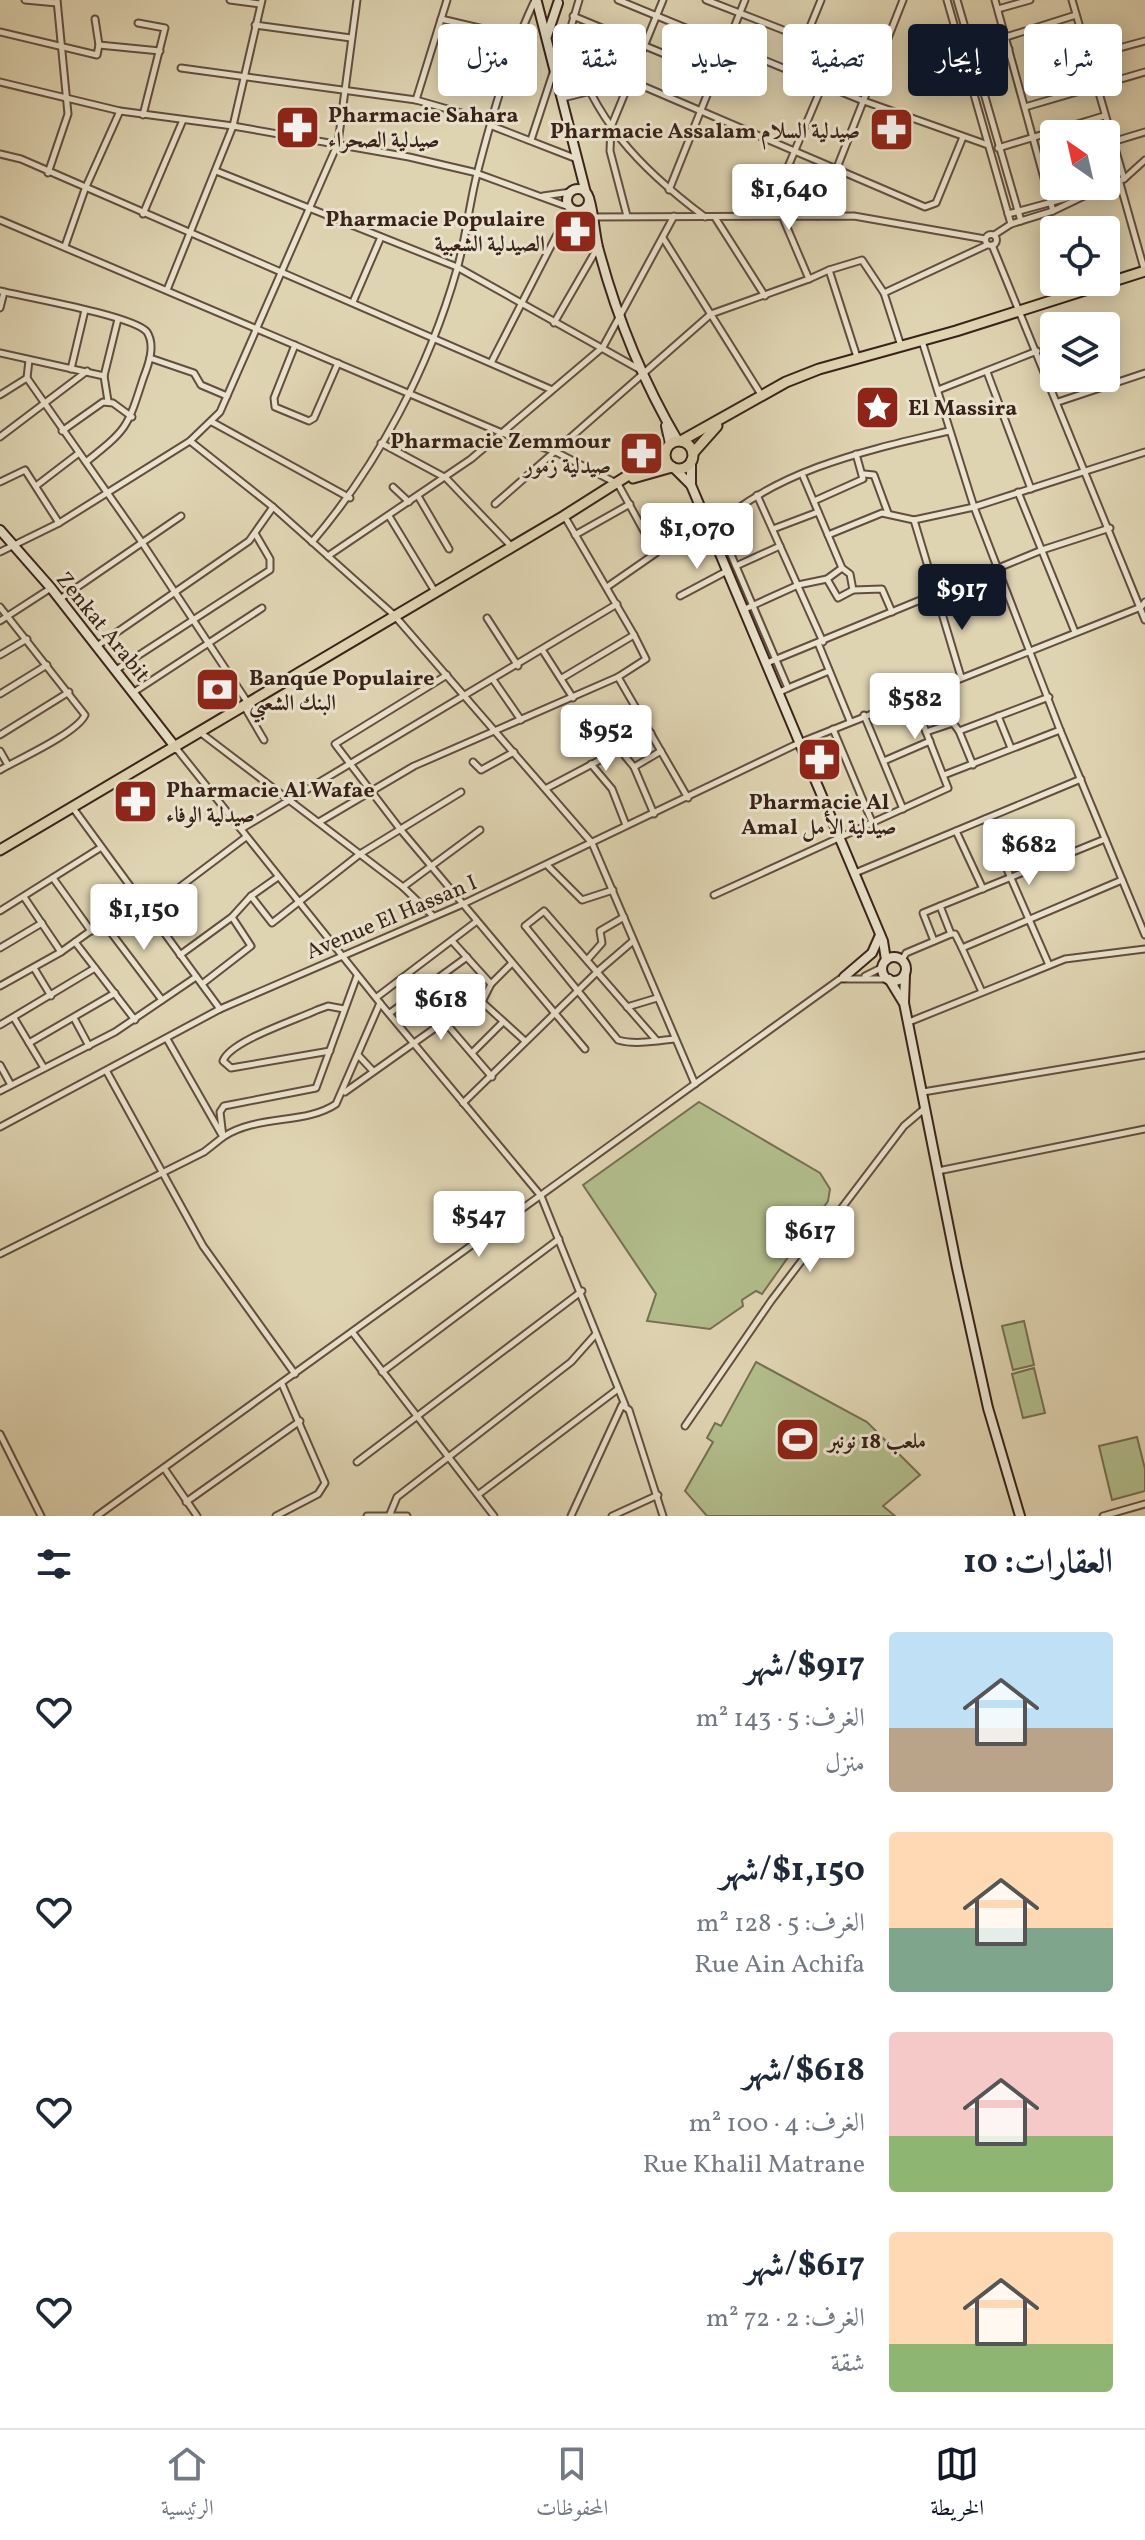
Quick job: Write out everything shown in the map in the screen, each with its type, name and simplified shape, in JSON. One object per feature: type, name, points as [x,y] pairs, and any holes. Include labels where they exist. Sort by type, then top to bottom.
[{"type":"main road","points":[[536,1],[545,6],[560,1]]},
{"type":"main road","points":[[536,1],[553,65]]},
{"type":"main road","points":[[547,37],[560,1]]},
{"type":"main road","points":[[563,98],[594,216],[598,247],[619,315],[674,445],[673,468],[691,485],[711,531],[732,568],[770,662],[777,694],[881,938],[889,979],[904,1003]]},
{"type":"main road","points":[[578,164],[567,199],[572,209],[594,229]]},
{"type":"main road","points":[[572,191],[588,196]]},
{"type":"main road","points":[[572,209],[585,209],[588,196]]},
{"type":"main road","points":[[0,850],[176,748],[434,590],[564,516],[674,445],[762,396],[804,375],[1145,272]]},
{"type":"main road","points":[[620,482],[673,468],[682,469],[720,422]]},
{"type":"main road","points":[[674,445],[692,457]]},
{"type":"main road","points":[[691,485],[692,457]]},
{"type":"main road","name":"Zenkat Arabit","points":[[0,530],[60,599],[176,748]]},
{"type":"main road","points":[[881,938],[901,959],[905,974],[904,1003],[937,1171],[988,1408],[1020,1516]]},
{"type":"main road","points":[[844,977],[872,953],[881,938]]},
{"type":"main road","points":[[884,964],[901,959]]},
{"type":"main road","points":[[889,979],[896,980],[905,974]]},
{"type":"street","points":[[25,0],[57,2],[68,114],[48,173]]},
{"type":"street","points":[[167,290],[233,126],[261,2],[230,0]]},
{"type":"street","points":[[0,552],[59,523],[190,441],[212,422],[259,329],[338,143],[357,0]]},
{"type":"street","points":[[416,100],[447,0]]},
{"type":"street","points":[[571,24],[579,0]]},
{"type":"street","points":[[618,0],[676,24]]},
{"type":"street","points":[[646,44],[663,0]]},
{"type":"street","points":[[706,0],[783,29]]},
{"type":"street","points":[[736,24],[745,0]]},
{"type":"street","points":[[811,24],[821,0]]},
{"type":"street","points":[[892,27],[903,0]]},
{"type":"street","points":[[947,0],[954,24]]},
{"type":"street","points":[[957,0],[964,24]]},
{"type":"street","points":[[995,0],[1002,24]]},
{"type":"street","points":[[998,9],[1030,0]]},
{"type":"street","points":[[1072,0],[1079,24]]},
{"type":"street","points":[[524,24],[536,1]]},
{"type":"street","points":[[1008,36],[1076,15]]},
{"type":"street","points":[[573,16],[592,24]]},
{"type":"street","points":[[0,32],[97,55],[99,45],[95,19]]},
{"type":"street","points":[[441,19],[462,24]]},
{"type":"street","points":[[138,23],[164,26],[143,115]]},
{"type":"street","points":[[255,25],[351,38]]},
{"type":"street","points":[[1122,47],[1145,41]]},
{"type":"street","points":[[99,45],[160,51]]},
{"type":"street","points":[[1008,45],[1053,211]]},
{"type":"street","points":[[181,68],[416,100],[492,124],[578,164]]},
{"type":"street","points":[[531,140],[553,72]]},
{"type":"street","points":[[1122,79],[1145,72]]},
{"type":"street","points":[[0,82],[120,111],[338,143],[477,174],[572,209],[492,361]]},
{"type":"street","points":[[646,88],[834,170],[928,207],[936,203],[963,137]]},
{"type":"street","points":[[312,542],[350,498],[435,337],[457,267],[477,174],[500,96]]},
{"type":"street","points":[[563,98],[571,96]]},
{"type":"street","points":[[590,96],[652,176],[706,217]]},
{"type":"street","points":[[624,96],[611,127],[610,151],[627,216]]},
{"type":"street","points":[[669,190],[706,96]]},
{"type":"street","points":[[779,188],[818,96]]},
{"type":"street","points":[[852,96],[989,148],[1000,148],[1104,116]]},
{"type":"street","points":[[818,216],[863,96]]},
{"type":"street","points":[[974,96],[1011,224]]},
{"type":"street","points":[[985,96],[1021,221]]},
{"type":"street","points":[[1025,107],[1062,96]]},
{"type":"street","points":[[1099,96],[1105,120]]},
{"type":"street","points":[[65,246],[85,189],[120,111]]},
{"type":"street","points":[[143,214],[183,120]]},
{"type":"street","points":[[1120,140],[1145,132]]},
{"type":"street","points":[[0,154],[492,361],[550,389]]},
{"type":"street","points":[[1121,180],[1145,160]]},
{"type":"street","points":[[216,171],[457,267],[520,305],[603,347],[641,372]]},
{"type":"street","points":[[1120,176],[1145,272]]},
{"type":"street","points":[[542,196],[572,191]]},
{"type":"street","points":[[1008,214],[1059,200]]},
{"type":"street","points":[[884,293],[996,240],[994,235],[1011,224],[1053,211],[1074,200]]},
{"type":"street","points":[[583,220],[594,216],[868,217],[988,243]]},
{"type":"street","points":[[328,556],[446,478],[603,347],[674,216]]},
{"type":"street","points":[[715,218],[765,296]]},
{"type":"street","points":[[783,218],[809,279]]},
{"type":"street","points":[[0,220],[502,433],[556,452],[620,482],[656,556],[607,587]]},
{"type":"street","points":[[353,302],[381,237]]},
{"type":"street","points":[[663,238],[762,396]]},
{"type":"street","points":[[988,243],[1010,296],[1021,311],[1143,604],[1145,620]]},
{"type":"street","points":[[554,323],[598,247]]},
{"type":"street","points":[[495,504],[641,372],[711,314],[862,260],[884,293],[901,347]]},
{"type":"street","points":[[829,270],[857,358]]},
{"type":"street","points":[[0,308],[2,291],[118,319],[145,330],[149,336],[150,358],[132,417],[124,431],[86,462]]},
{"type":"street","points":[[71,369],[85,310]]},
{"type":"street","points":[[118,319],[104,376],[108,401],[132,417]]},
{"type":"street","points":[[922,341],[974,507],[1060,730],[1145,935]]},
{"type":"street","points":[[295,345],[274,398],[280,411],[297,419],[309,421],[314,418],[338,363]]},
{"type":"street","points":[[938,390],[1037,351]]},
{"type":"street","points":[[0,353],[104,376]]},
{"type":"street","points":[[150,358],[194,373],[201,385],[227,396]]},
{"type":"street","points":[[29,360],[27,378],[208,641],[264,740]]},
{"type":"street","points":[[0,437],[87,371]]},
{"type":"street","points":[[987,372],[1031,489]]},
{"type":"street","points":[[1058,402],[1145,373]]},
{"type":"street","points":[[0,395],[27,378]]},
{"type":"street","points":[[62,431],[108,401]]},
{"type":"street","points":[[212,422],[350,498]]},
{"type":"street","points":[[711,531],[757,495],[856,454],[949,431]]},
{"type":"street","points":[[190,441],[273,507],[394,615],[592,843],[695,1084]]},
{"type":"street","points":[[381,443],[446,478],[511,546]]},
{"type":"street","points":[[828,535],[888,513],[914,520],[974,507],[1145,452]]},
{"type":"street","points":[[36,486],[79,453]]},
{"type":"street","points":[[814,501],[863,479],[856,454]]},
{"type":"street","points":[[0,482],[22,469],[59,523]]},
{"type":"street","points":[[864,474],[874,475],[888,513]]},
{"type":"street","points":[[803,476],[842,568],[850,574],[853,590]]},
{"type":"street","points":[[393,487],[409,502]]},
{"type":"street","points":[[1018,492],[1075,632]]},
{"type":"street","points":[[757,495],[798,585],[850,721]]},
{"type":"street","points":[[418,496],[449,549]]},
{"type":"street","points":[[575,535],[630,504]]},
{"type":"street","points":[[97,646],[256,535],[273,507]]},
{"type":"street","points":[[773,529],[818,512]]},
{"type":"street","points":[[60,599],[181,516]]},
{"type":"street","points":[[389,516],[434,590]]},
{"type":"street","points":[[319,822],[414,766],[573,698],[618,677],[646,659],[564,516]]},
{"type":"street","points":[[914,520],[961,677]]},
{"type":"street","points":[[718,523],[732,568]]},
{"type":"street","points":[[788,688],[770,662],[1042,550],[1110,528]]},
{"type":"street","points":[[116,670],[191,618],[270,570],[270,559],[256,535]]},
{"type":"street","points":[[680,596],[780,546]]},
{"type":"street","points":[[748,607],[798,585],[827,579],[842,568]]},
{"type":"street","points":[[827,579],[838,598],[853,590],[882,589],[892,612]]},
{"type":"street","points":[[0,621],[51,588]]},
{"type":"street","points":[[241,829],[494,681],[617,604]]},
{"type":"street","name":"Avenue El Hassan I","points":[[0,1127],[220,1009],[463,904],[799,743],[1143,604]]},
{"type":"street","points":[[0,607],[85,715],[82,721],[0,770]]},
{"type":"street","points":[[134,692],[262,608]]},
{"type":"street","points":[[487,618],[518,666]]},
{"type":"street","points":[[562,678],[634,635]]},
{"type":"street","points":[[0,655],[27,639]]},
{"type":"street","points":[[543,651],[573,698]]},
{"type":"street","points":[[0,694],[47,665]]},
{"type":"street","points":[[777,694],[829,671]]},
{"type":"street","points":[[447,675],[335,743],[349,766],[400,829],[585,1049]]},
{"type":"street","points":[[618,677],[688,798]]},
{"type":"street","points":[[494,681],[521,720]]},
{"type":"street","points":[[0,735],[69,692]]},
{"type":"street","points":[[714,895],[948,788],[912,696]]},
{"type":"street","points":[[959,731],[1049,697]]},
{"type":"street","points":[[864,715],[903,809]]},
{"type":"street","points":[[998,716],[1011,749]]},
{"type":"street","points":[[926,732],[953,723],[973,765]]},
{"type":"street","points":[[833,729],[872,822]]},
{"type":"street","points":[[944,775],[1060,730]]},
{"type":"street","points":[[201,733],[403,887],[433,916]]},
{"type":"street","points":[[547,788],[651,733]]},
{"type":"street","points":[[884,761],[930,741]]},
{"type":"street","points":[[176,748],[378,1000],[541,1196],[582,1291],[595,1335],[625,1405],[663,1516]]},
{"type":"street","points":[[620,750],[634,767],[654,814]]},
{"type":"street","points":[[0,751],[8,765]]},
{"type":"street","points":[[634,767],[661,751]]},
{"type":"street","points":[[473,762],[481,770],[514,752]]},
{"type":"street","points":[[591,764],[612,789],[626,825]]},
{"type":"street","points":[[855,873],[1081,779]]},
{"type":"street","points":[[251,896],[272,923],[360,854],[461,792]]},
{"type":"street","points":[[73,807],[220,1009]]},
{"type":"street","points":[[985,819],[1049,965]]},
{"type":"street","points":[[403,887],[480,830]]},
{"type":"street","points":[[956,831],[983,889]]},
{"type":"street","points":[[148,911],[246,837]]},
{"type":"street","points":[[934,941],[923,913],[1105,839]]},
{"type":"street","points":[[0,911],[100,848]]},
{"type":"street","points":[[547,865],[582,900],[613,890]]},
{"type":"street","points":[[180,955],[232,917],[251,896],[278,877]]},
{"type":"street","points":[[53,878],[91,931]]},
{"type":"street","points":[[962,948],[1122,880]]},
{"type":"street","points":[[24,897],[61,952]]},
{"type":"street","points":[[0,986],[61,952],[138,897]]},
{"type":"street","points":[[940,906],[951,934]]},
{"type":"street","points":[[657,1041],[544,911],[525,926],[618,1040],[657,1041],[674,1039]]},
{"type":"street","points":[[202,984],[251,946],[232,917]]},
{"type":"street","points":[[587,960],[601,945],[600,931],[624,917]]},
{"type":"street","points":[[344,1092],[378,1000],[477,921]]},
{"type":"street","points":[[103,922],[162,1000]]},
{"type":"street","points":[[0,948],[42,923]]},
{"type":"street","points":[[901,959],[906,953],[955,934],[982,993]]},
{"type":"street","points":[[463,1103],[576,992],[633,941]]},
{"type":"street","points":[[75,942],[135,1020]]},
{"type":"street","points":[[453,942],[491,984]]},
{"type":"street","points":[[909,1022],[1049,965],[1082,956],[1145,949]]},
{"type":"street","points":[[390,1013],[467,957]]},
{"type":"street","points":[[0,1254],[204,1152],[246,1124],[329,1108],[344,1092],[445,1021],[482,1002],[491,984],[512,963]]},
{"type":"street","points":[[864,977],[884,964]]},
{"type":"street","points":[[34,968],[51,996]]},
{"type":"street","points":[[0,1025],[95,968]]},
{"type":"street","points":[[223,1137],[220,1112],[224,1106],[313,1091],[358,975]]},
{"type":"street","points":[[0,1091],[135,1020],[196,977]]},
{"type":"street","points":[[97,1516],[844,977],[889,979]]},
{"type":"street","points":[[419,992],[492,1077]]},
{"type":"street","points":[[29,1043],[115,993]]},
{"type":"street","points":[[627,1007],[657,998]]},
{"type":"street","points":[[482,1002],[525,1041]]},
{"type":"street","points":[[330,1051],[231,1068],[223,1061],[226,1054],[238,1045],[317,1010],[328,1006],[344,1009]]},
{"type":"street","points":[[14,1018],[44,1068]]},
{"type":"street","points":[[74,1018],[89,1046]]},
{"type":"street","points":[[473,1052],[503,1022]]},
{"type":"street","points":[[167,1038],[223,1137]]},
{"type":"street","points":[[358,1055],[373,1071]]},
{"type":"street","points":[[922,1092],[1145,1055]]},
{"type":"street","points":[[0,1065],[11,1085]]},
{"type":"street","points":[[107,1072],[203,1246],[295,1374]]},
{"type":"street","points":[[685,1426],[779,1290],[904,1126],[924,1109]]},
{"type":"street","points":[[937,1171],[1145,1129]]},
{"type":"street","points":[[382,1372],[559,1239]]},
{"type":"street","points":[[357,1462],[582,1291]]},
{"type":"street","points":[[353,1333],[494,1516]]},
{"type":"street","points":[[390,1514],[397,1497],[571,1362],[595,1335]]},
{"type":"street","points":[[276,1516],[318,1494],[324,1487],[323,1475],[282,1384]]},
{"type":"street","points":[[479,1494],[618,1389]]},
{"type":"street","points":[[571,1516],[618,1409],[625,1405]]},
{"type":"street","points":[[186,1502],[300,1421]]},
{"type":"street","points":[[0,1434],[41,1516]]},
{"type":"street","points":[[164,1468],[197,1516]]},
{"type":"street","points":[[612,1516],[658,1495]]},
{"type":"street","points":[[1103,1516],[1145,1504]]},
{"type":"street","points":[[367,1516],[407,1516]]},
{"type":"green space","points":[[699,1102],[820,1173],[830,1189],[828,1201],[762,1294],[756,1291],[742,1300],[743,1306],[710,1329],[647,1321],[656,1294],[583,1185]]},
{"type":"green space","points":[[1024,1321],[1034,1365],[1013,1370],[1002,1326]]},
{"type":"green space","name":"ملعب 18 نونبر","points":[[756,1362],[867,1422],[920,1475],[883,1506],[895,1516],[707,1516],[685,1491],[713,1442],[707,1438],[715,1423],[721,1426]]},
{"type":"green space","points":[[1034,1368],[1045,1413],[1023,1418],[1012,1374]]},
{"type":"green space","points":[[1137,1437],[1145,1469],[1145,1491],[1112,1500],[1099,1446]]},
{"type":"place","name":"Pharmacie Sahara صيدلية الصحراء","points":[[297,127]]},
{"type":"place","name":"Pharmacie Assalam صيدلية السلام","points":[[891,130]]},
{"type":"place","name":"Pharmacie Populaire الصيدلية الشعبية","points":[[576,231]]},
{"type":"place","name":"El Massira","points":[[877,407]]},
{"type":"place","name":"Pharmacie Zemmour صيدلية زمور","points":[[642,453]]},
{"type":"place","name":"Banque Populaire البنك الشعبي","points":[[218,690]]},
{"type":"place","name":"Pharmacie Al Amal صيدلية الأمل","points":[[819,760]]},
{"type":"place","name":"Pharmacie Al Wafae صيدلية الوفاء","points":[[135,802]]},
{"type":"place","name":"ملعب 18 نونبر","points":[[797,1440]]}]
